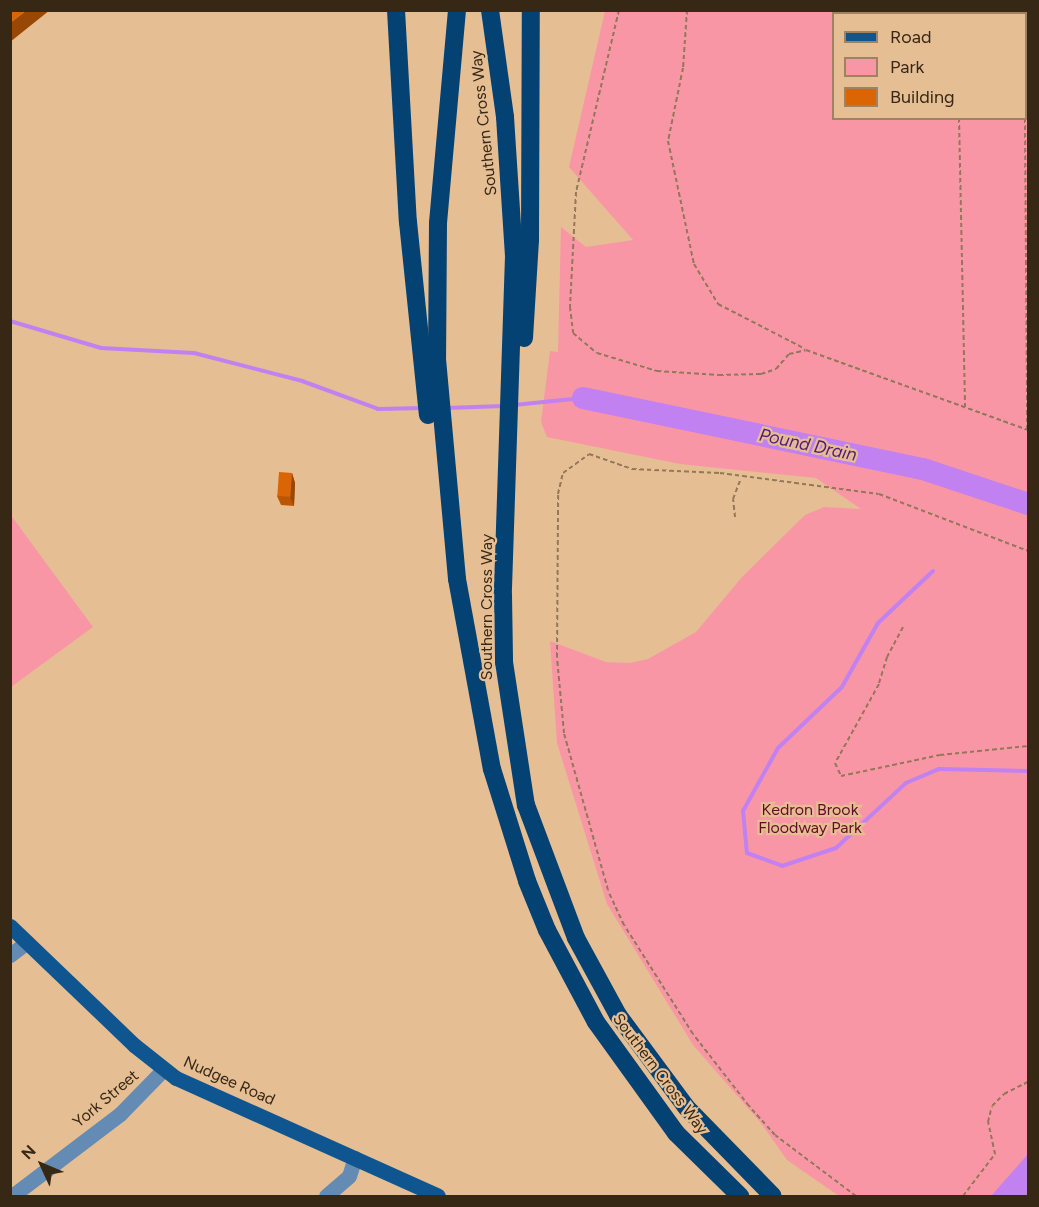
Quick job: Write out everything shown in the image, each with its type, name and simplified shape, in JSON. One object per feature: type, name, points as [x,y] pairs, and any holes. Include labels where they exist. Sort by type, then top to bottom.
[{"type":"highway","points":[[396,10],[408,222],[432,390]]},
{"type":"highway","name":"Southern Cross Way","points":[[458,10],[438,223],[432,390],[436,434],[443,455],[472,675],[506,822],[527,881],[574,984],[621,1060],[676,1133],[740,1197]]},
{"type":"highway","name":"Southern Cross Way","points":[[490,10],[511,187],[517,367],[512,389],[503,595],[504,662],[517,765],[538,842],[576,938],[625,1024],[686,1107],[773,1197]]},
{"type":"highway","points":[[517,367],[530,240],[531,10]]},
{"type":"main road","name":"Nudgee Road","points":[[10,926],[163,1070],[438,1197]]},
{"type":"street","points":[[10,955],[27,942]]},
{"type":"street","name":"York Street","points":[[12,1197],[127,1108],[163,1070]]},
{"type":"street","points":[[326,1197],[349,1176],[355,1158]]},
{"type":"path","points":[[619,10],[576,192],[570,308],[573,333],[597,353],[647,368],[719,375],[760,374],[776,369],[789,354],[806,350]]},
{"type":"path","points":[[687,10],[683,68],[668,141],[694,264],[718,304],[806,350],[1028,430],[1025,120]]},
{"type":"path","points":[[959,120],[965,407]]},
{"type":"path","points":[[856,1197],[775,1135],[749,1106],[693,1034],[635,943],[608,890],[564,733],[557,657],[558,494],[563,473],[589,454],[632,469],[720,473],[741,478],[879,494],[1029,551]]},
{"type":"path","points":[[735,517],[733,499],[741,478]]},
{"type":"path","points":[[903,627],[887,657],[879,684],[836,763],[841,776],[940,755],[1029,746]]},
{"type":"path","points":[[963,1197],[995,1154],[988,1122],[992,1106],[1004,1094],[1029,1082]]},
{"type":"green space","name":"Kedron Brook Floodway Park","points":[[605,11],[1028,11],[1028,1196],[839,1196],[787,1160],[761,1123],[693,1045],[607,904],[557,743],[550,641],[606,662],[630,663],[648,659],[696,632],[742,577],[805,515],[824,507],[861,509],[816,478],[680,464],[547,437],[541,422],[550,351],[558,352],[561,227],[586,247],[633,240],[569,167]]},
{"type":"green space","points":[[10,514],[93,627],[11,687],[10,687]]},
{"type":"shaded area","points":[[1028,1154],[1028,1196],[991,1196],[1022,1161]]},
{"type":"building","points":[[10,10],[27,10],[10,23]]},
{"type":"building","points":[[279,472],[292,473],[290,497],[277,496]]},
{"type":"waterway","points":[[10,321],[101,348],[194,353],[302,381],[378,409],[423,408]]},
{"type":"waterway","points":[[514,405],[583,398]]},
{"type":"waterway","name":"Pound Drain","points":[[583,398],[923,469],[1028,504]]},
{"type":"waterway","points":[[446,408],[504,406]]},
{"type":"waterway","points":[[933,571],[878,623],[842,687],[778,748],[743,811],[747,853],[782,866],[836,848],[906,783],[939,769],[1028,771]]}]
